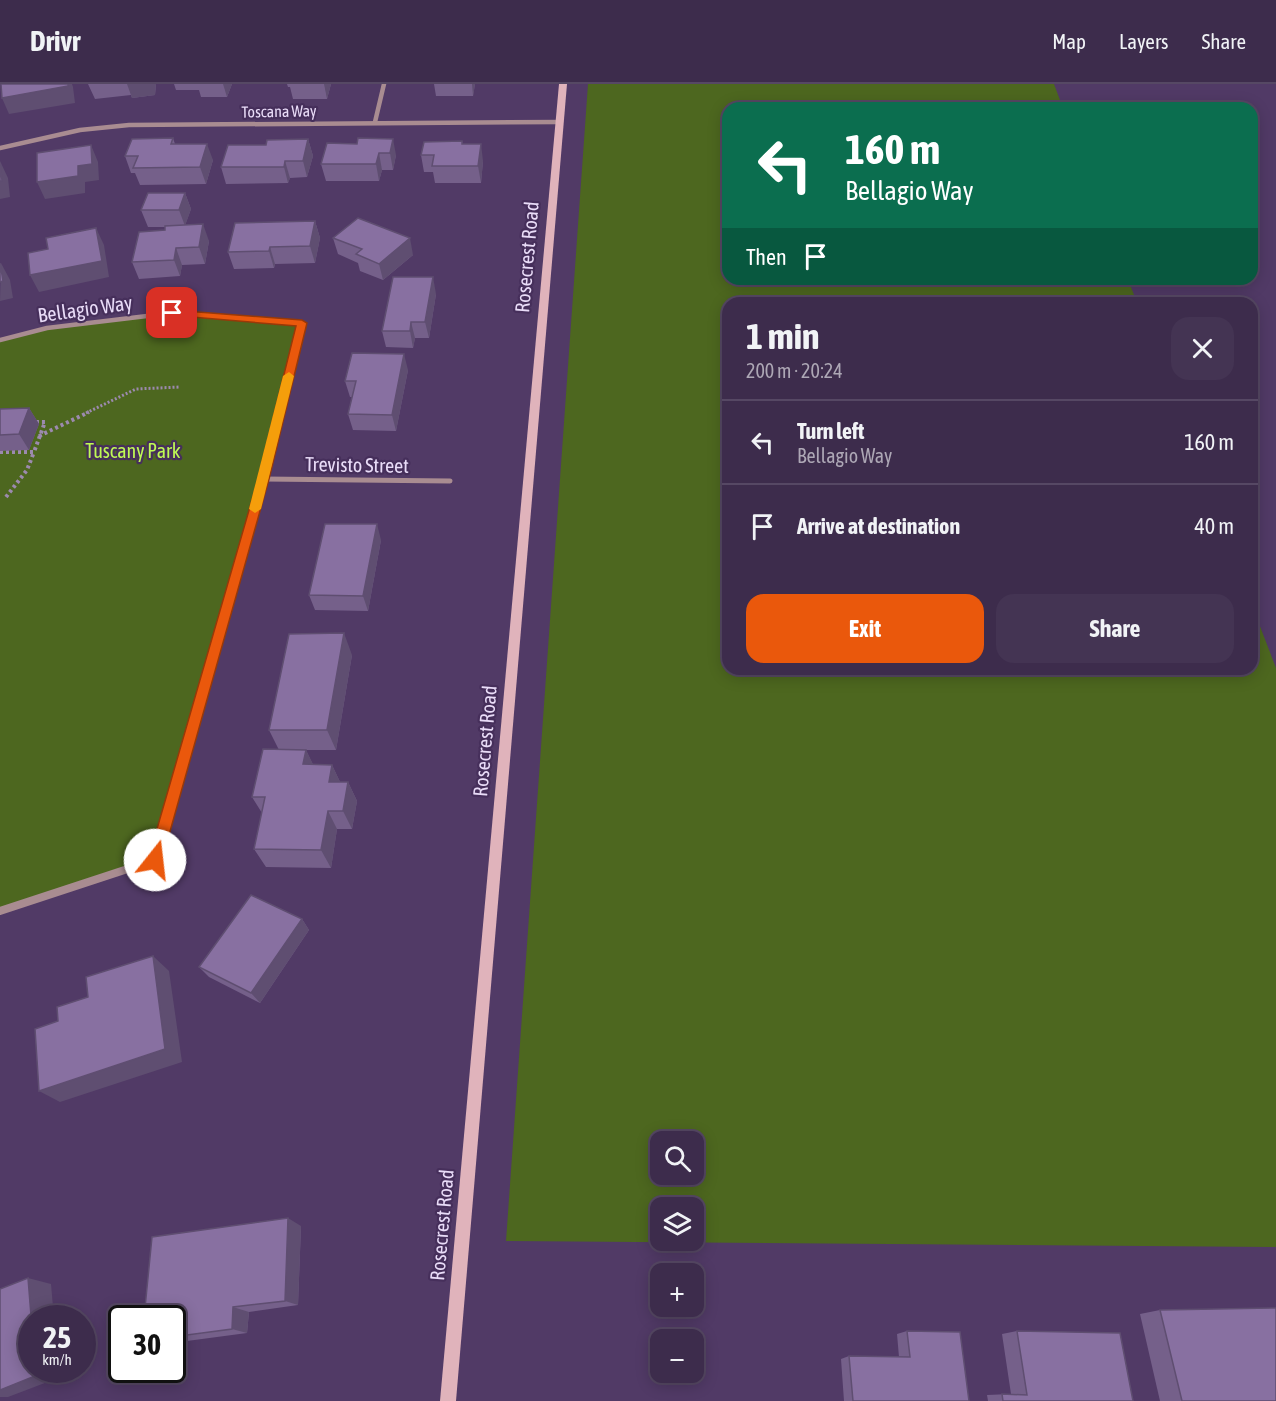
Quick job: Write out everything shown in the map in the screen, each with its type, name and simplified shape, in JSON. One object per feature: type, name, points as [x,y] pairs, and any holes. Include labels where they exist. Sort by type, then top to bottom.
[{"type":"main road","name":"Rosecrest Road","points":[[448,1401],[563,84]]},
{"type":"street","points":[[375,122],[384,84]]},
{"type":"street","name":"Toscana Way","points":[[0,148],[80,130],[129,125],[560,122]]},
{"type":"street","name":"Bellagio Way","points":[[0,340],[47,328],[172,313],[302,323],[264,479],[155,860],[0,910]]},
{"type":"street","name":"Trevisto Street","points":[[264,479],[450,481]]},
{"type":"path","points":[[39,436],[136,389],[180,387]]},
{"type":"path","points":[[6,497],[27,470],[45,422],[22,422]]},
{"type":"path","points":[[0,453],[34,452]]},
{"type":"green space","points":[[588,84],[1054,84],[1061,102],[722,102],[722,285],[1130,285],[1135,297],[722,297],[722,675],[1258,675],[1258,621],[1276,668],[1276,1247],[704,1243],[704,1197],[650,1197],[650,1242],[506,1241]]},
{"type":"green space","name":"Tuscany Park","points":[[172,313],[302,323],[264,479],[155,860],[0,911],[0,340],[47,328]]},
{"type":"building","points":[[1,84],[68,84],[68,86],[2,98]]},
{"type":"building","points":[[173,138],[171,144],[207,144],[200,167],[133,168],[138,156],[125,156],[132,139]]},
{"type":"building","points":[[358,138],[393,139],[390,153],[379,153],[376,164],[321,164],[327,143],[357,144]]},
{"type":"building","points":[[308,139],[303,161],[285,161],[284,167],[221,167],[228,145],[266,145],[267,140]]},
{"type":"building","points":[[462,141],[462,144],[481,144],[478,166],[432,166],[434,155],[421,155],[424,142]]},
{"type":"building","points":[[91,145],[92,164],[78,166],[78,176],[37,182],[37,153]]},
{"type":"building","points":[[148,193],[185,193],[179,210],[141,210]]},
{"type":"building","points":[[358,218],[410,238],[379,264],[356,254],[362,249],[333,238]]},
{"type":"building","points":[[315,221],[310,246],[270,247],[269,251],[228,252],[235,223]]},
{"type":"building","points":[[203,224],[199,247],[176,248],[174,260],[132,262],[139,232],[165,230],[165,226]]},
{"type":"building","points":[[96,228],[102,261],[30,275],[28,253],[48,249],[46,238]]},
{"type":"building","points":[[0,263],[3,281],[0,282]]},
{"type":"building","points":[[393,277],[433,277],[425,322],[411,322],[410,331],[382,331]]},
{"type":"building","points":[[352,353],[404,354],[392,415],[348,414],[356,381],[345,381]]},
{"type":"building","points":[[29,408],[19,434],[0,435],[0,409]]},
{"type":"building","points":[[325,524],[377,524],[363,596],[309,595]]},
{"type":"building","points":[[344,633],[327,730],[269,730],[289,634]]},
{"type":"building","points":[[263,749],[306,750],[303,764],[332,765],[329,782],[348,782],[343,811],[328,811],[321,850],[254,849],[265,797],[252,797]]},
{"type":"building","points":[[251,895],[302,919],[251,993],[199,967]]},
{"type":"building","points":[[153,956],[165,1049],[39,1091],[35,1029],[58,1021],[57,1007],[88,997],[86,977]]},
{"type":"building","points":[[288,1218],[285,1301],[233,1307],[232,1329],[186,1335],[186,1305],[145,1305],[152,1237]]},
{"type":"building","points":[[28,1278],[30,1305],[18,1305],[18,1383],[0,1390],[0,1289]]},
{"type":"building","points":[[1276,1308],[1276,1401],[1182,1401],[1160,1310]]},
{"type":"building","points":[[907,1331],[960,1332],[969,1401],[853,1401],[849,1356],[910,1357]]},
{"type":"building","points":[[1017,1331],[1120,1333],[1133,1401],[1003,1401],[1002,1394],[1027,1395]]},
{"type":"slow traffic","points":[[255,509],[289,376]]},
{"type":"route","points":[[155,860],[264,479],[302,323],[172,313]]}]
